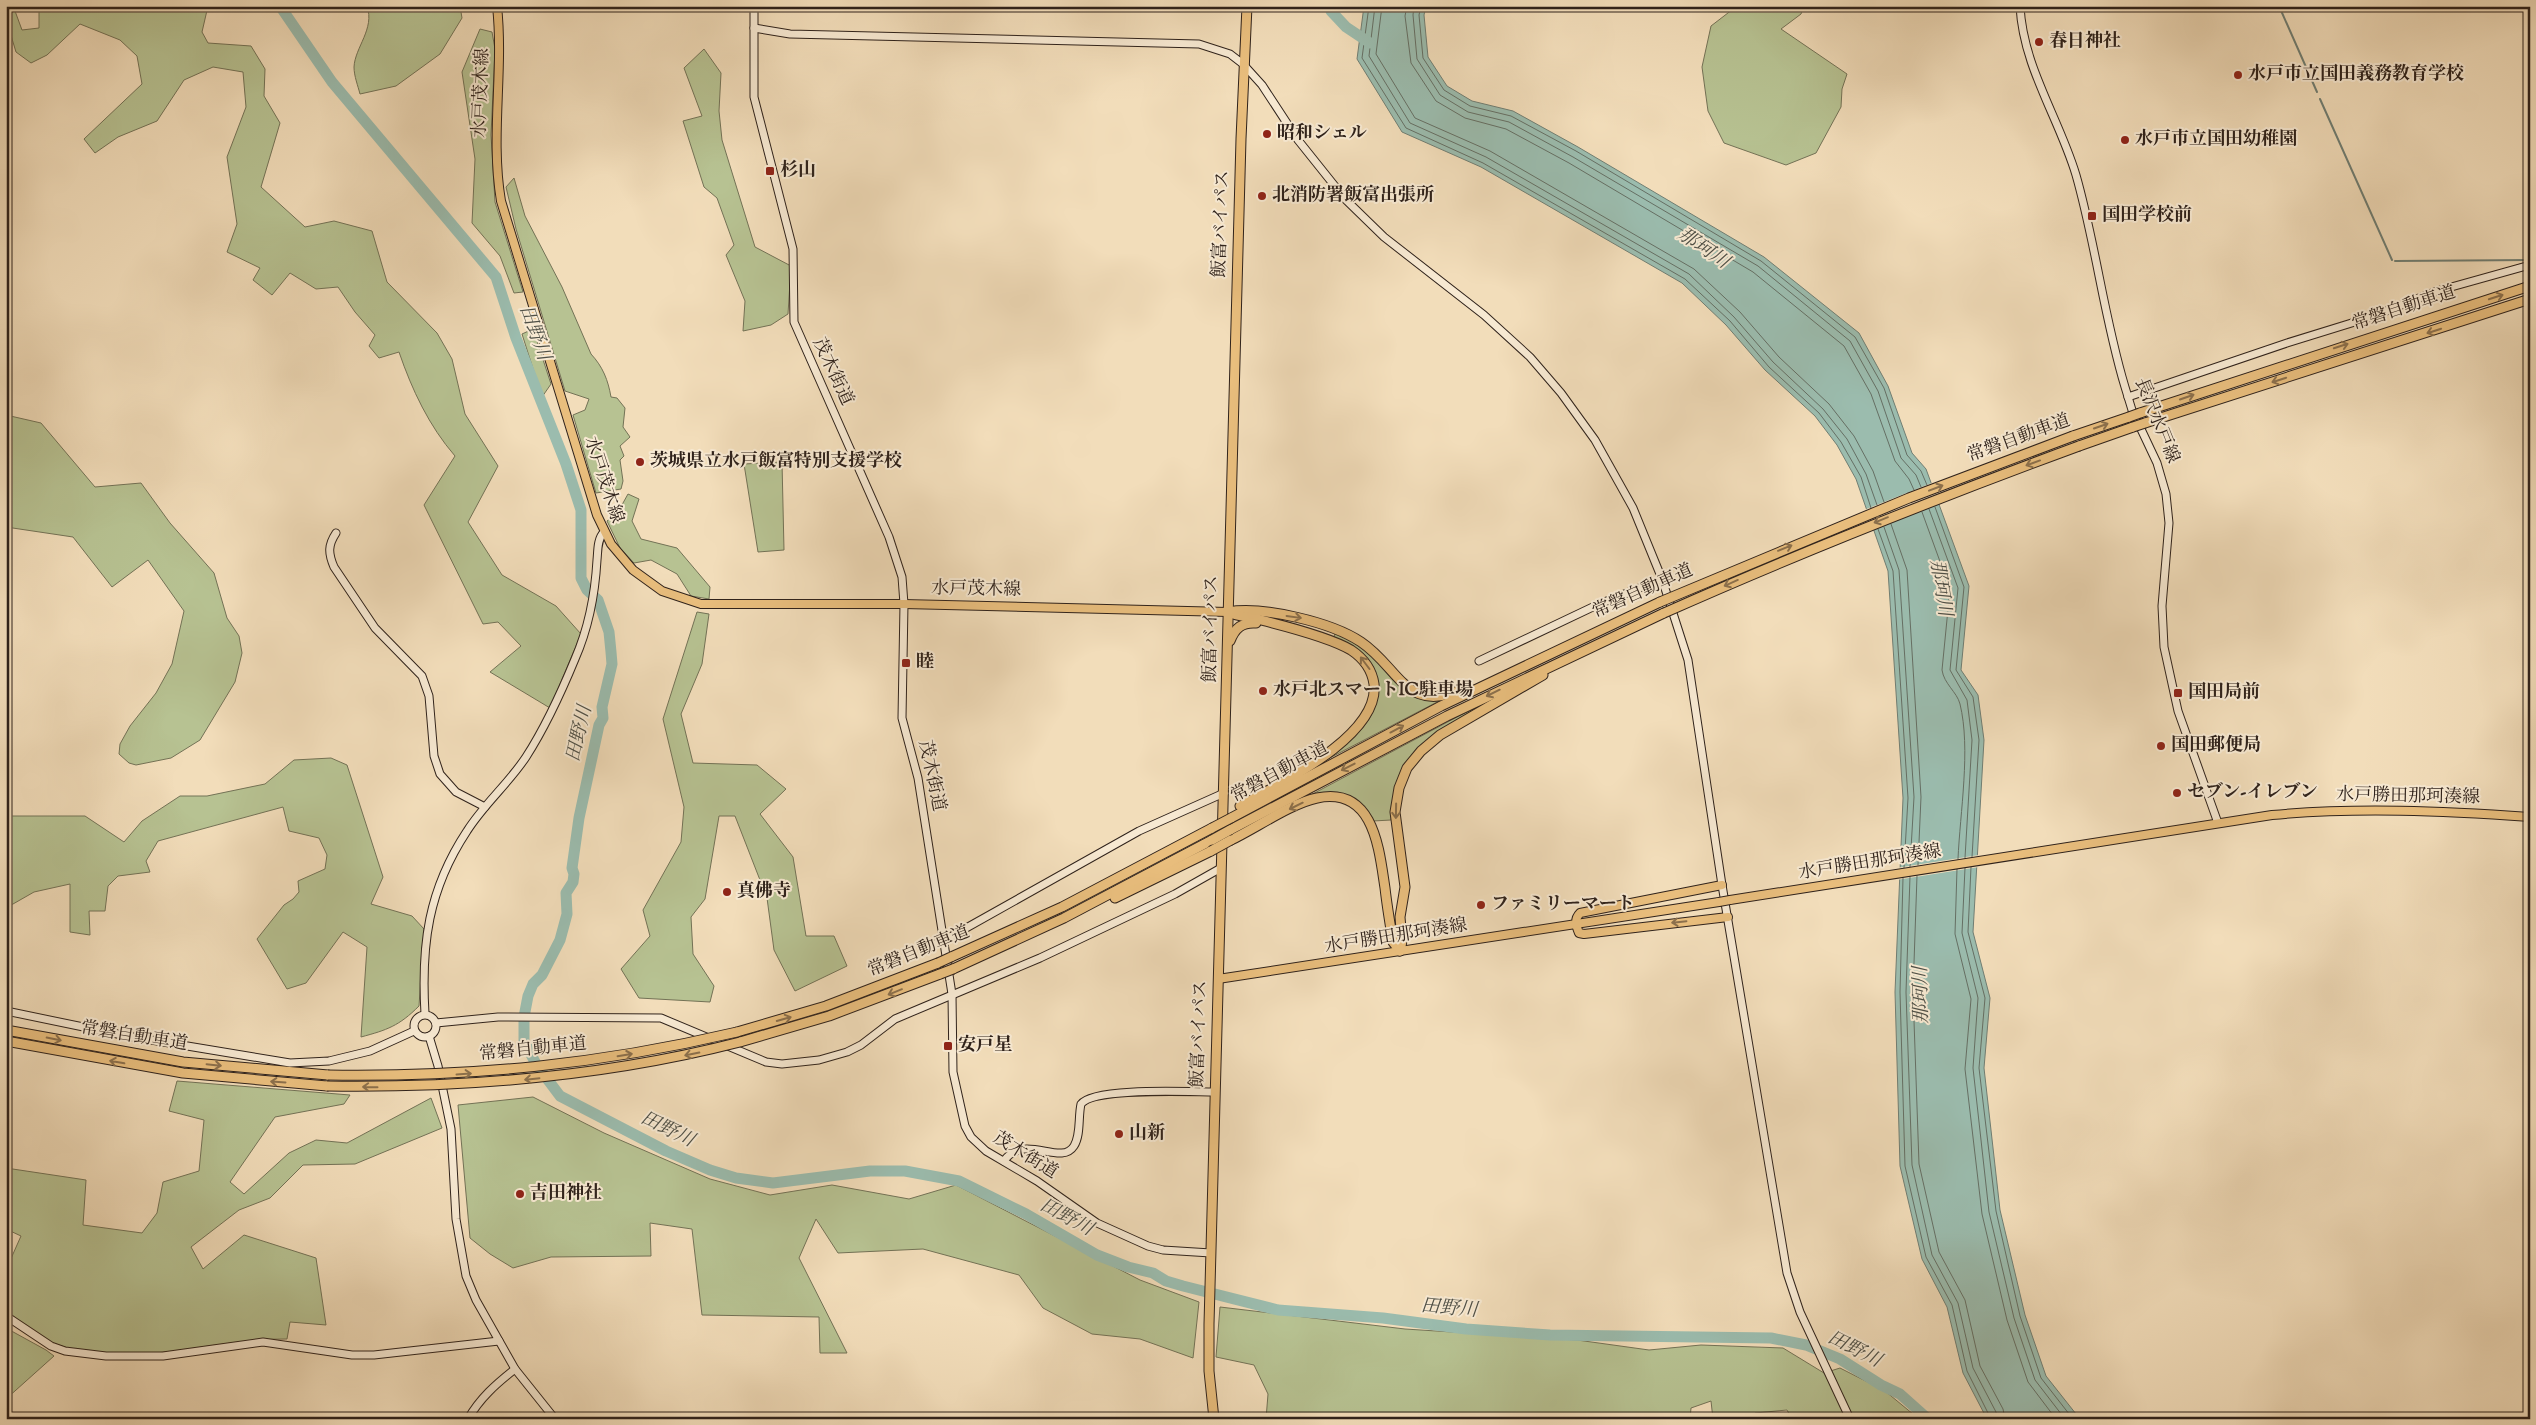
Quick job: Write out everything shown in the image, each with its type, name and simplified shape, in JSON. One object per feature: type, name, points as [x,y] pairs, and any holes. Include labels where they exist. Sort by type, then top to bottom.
[{"type":"highway","name":"飯富バイパス","points":[[1211,1253],[1243,64],[1247,6]]},
{"type":"highway","name":"常磐自動車道","points":[[6,1030],[183,1062],[328,1075],[411,1076],[505,1071],[639,1053],[737,1032],[826,1006],[955,955],[1441,706],[1660,602],[1909,498],[2073,436],[2530,286]]},
{"type":"highway","name":"常磐自動車道","points":[[6,1041],[183,1073],[327,1086],[393,1087],[506,1082],[594,1072],[698,1053],[829,1016],[953,969],[1064,918],[1447,716],[1647,620],[1782,560],[1913,507],[2133,427],[2530,299]]},
{"type":"highway","points":[[1228,612],[1240,610],[1295,617],[1334,629],[1363,644],[1398,680],[1412,691],[1436,697],[1457,692],[1588,630],[1637,613]]},
{"type":"highway","points":[[1228,612],[1339,644],[1359,656],[1368,667],[1374,680],[1372,704],[1365,720],[1344,741],[1231,814]]},
{"type":"highway","points":[[1400,951],[1402,941],[1400,917],[1405,887],[1395,812],[1399,788],[1413,760],[1430,742],[1451,727],[1540,676],[1647,620]]},
{"type":"highway","points":[[1228,652],[1234,632],[1241,625],[1252,623],[1273,624]]},
{"type":"highway","points":[[974,959],[1024,942],[1211,851],[1293,808],[1316,798],[1336,797],[1357,806],[1366,816],[1375,834],[1393,942],[1400,951]]},
{"type":"highway","points":[[1211,1253],[1209,1371],[1214,1419]]},
{"type":"main road","name":"水戸茂木線","points":[[497,6],[499,49],[495,158],[501,200],[604,532],[620,556],[646,581],[662,591],[687,601],[715,605],[904,604],[1228,612]]},
{"type":"main road","name":"水戸勝田那珂湊線","points":[[1218,979],[2272,816],[2349,809],[2430,810],[2530,817]]},
{"type":"main road","points":[[1722,885],[1580,913],[1576,918],[1576,924],[1579,933],[1584,934],[1728,917]]},
{"type":"street","name":"茂木街道","points":[[754,6],[754,97],[793,249],[794,322],[797,333],[889,537],[902,576],[904,604],[902,718],[918,778],[942,942],[952,994],[953,1072],[961,1111],[971,1137],[986,1152],[1037,1181],[1097,1224],[1148,1246],[1163,1250],[1211,1253]]},
{"type":"street","name":"長沢水戸線","points":[[2020,6],[2026,48],[2065,140],[2076,176],[2128,397],[2157,463],[2166,494],[2168,540],[2162,606],[2165,654],[2178,711],[2218,823]]},
{"type":"street","points":[[754,28],[790,34],[1199,44],[1230,54],[1243,64],[1262,85],[1298,140],[1346,200],[1390,242],[1484,315],[1530,357],[1560,393],[1595,440],[1621,483],[1644,531],[1662,579],[1688,660],[1722,885],[1786,1273],[1800,1312],[1850,1419]]},
{"type":"street","points":[[2128,397],[2287,343],[2371,317],[2437,291],[2530,265]]},
{"type":"street","points":[[336,532],[329,546],[330,558],[334,567],[375,628],[422,676],[429,696],[434,756],[440,774],[456,792],[485,807]]},
{"type":"street","points":[[425,1014],[423,954],[428,921],[439,886],[453,855],[485,807],[526,758],[554,710],[578,654],[589,622],[595,586],[598,546],[604,532]]},
{"type":"street","points":[[1479,661],[1597,605],[1662,579]]},
{"type":"street","points":[[926,947],[942,942],[1140,831],[1224,793]]},
{"type":"street","points":[[436,1023],[505,1017],[661,1018],[753,1057],[782,1064],[819,1060],[848,1052],[862,1045],[895,1019],[1040,958],[1174,894],[1221,868]]},
{"type":"street","points":[[6,1011],[127,1036],[290,1063],[329,1062],[370,1052],[414,1031]]},
{"type":"street","points":[[425,1014],[431,1016],[436,1023],[434,1032],[429,1036],[422,1037],[414,1031],[413,1024],[416,1018],[425,1014]]},
{"type":"street","points":[[429,1036],[438,1066],[451,1129],[456,1219],[466,1276],[476,1300],[515,1369],[555,1419]]},
{"type":"street","points":[[1004,1161],[1008,1155],[1021,1148],[1061,1153],[1070,1150],[1076,1141],[1081,1104],[1094,1095],[1214,1092]]},
{"type":"street","points":[[6,1316],[51,1346],[66,1351],[106,1356],[164,1356],[263,1342],[352,1355],[374,1355],[499,1341]]},
{"type":"street","points":[[468,1419],[477,1403],[489,1390],[515,1369]]},
{"type":"green space","points":[[6,6],[15,11],[22,30],[39,28],[39,6],[208,6],[202,32],[208,43],[251,46],[265,69],[264,96],[280,123],[261,187],[305,227],[334,221],[372,231],[387,282],[437,333],[452,359],[465,414],[498,466],[468,522],[502,575],[556,606],[581,634],[550,708],[490,672],[521,646],[498,622],[483,624],[424,505],[455,456],[437,432],[422,407],[399,352],[379,358],[369,346],[375,335],[355,312],[338,287],[316,289],[290,273],[272,295],[253,280],[260,268],[227,252],[237,224],[227,157],[246,107],[243,72],[213,67],[184,80],[157,121],[118,137],[95,153],[84,139],[142,84],[137,56],[120,40],[80,24],[47,55],[31,63],[16,52],[6,19]]},
{"type":"green space","points":[[367,6],[460,6],[462,18],[440,54],[396,86],[360,94],[354,67],[367,30],[369,14]]},
{"type":"green space","points":[[1737,6],[1804,6],[1801,14],[1781,29],[1847,74],[1842,89],[1841,107],[1816,153],[1786,165],[1724,143],[1708,111],[1702,67],[1711,26]]},
{"type":"green space","points":[[480,29],[492,32],[495,49],[491,135],[495,202],[523,292],[514,293],[500,256],[472,223],[475,159],[462,72]]},
{"type":"green space","points":[[704,49],[721,73],[719,111],[722,140],[755,247],[791,266],[788,314],[771,325],[743,331],[745,301],[726,255],[734,245],[717,198],[704,187],[683,121],[702,116],[684,68]]},
{"type":"green space","points":[[514,178],[525,216],[562,287],[591,354],[604,374],[611,397],[617,398],[625,408],[623,427],[630,437],[620,446],[624,456],[620,460],[623,481],[621,489],[596,493],[573,415],[585,410],[589,399],[565,391],[516,229],[506,187]]},
{"type":"green space","points":[[533,329],[551,384],[542,397],[522,334]]},
{"type":"green space","points":[[6,415],[41,423],[95,487],[141,483],[170,523],[214,573],[227,618],[239,636],[242,653],[235,682],[200,740],[171,758],[136,765],[129,763],[119,754],[120,744],[130,726],[156,693],[172,664],[184,611],[148,560],[112,587],[73,537],[6,527]]},
{"type":"green space","points":[[782,462],[784,550],[758,552],[744,464]]},
{"type":"green space","points":[[628,494],[639,499],[632,521],[641,539],[677,548],[710,587],[709,599],[691,596],[677,574],[651,560],[634,563],[620,548],[607,521],[618,512]]},
{"type":"green space","points":[[697,612],[709,614],[702,664],[681,714],[693,763],[757,765],[786,789],[760,814],[793,857],[806,936],[834,936],[847,966],[795,991],[774,950],[767,898],[735,816],[719,816],[705,899],[691,917],[693,954],[714,986],[710,1002],[639,998],[621,969],[650,936],[643,910],[681,842],[684,807],[663,719]]},
{"type":"green space","points":[[1335,633],[1357,642],[1371,652],[1394,680],[1411,695],[1439,701],[1320,763],[1358,733],[1372,714],[1376,703],[1377,684],[1374,669],[1333,641]]},
{"type":"green space","points":[[1487,701],[1489,703],[1420,748],[1392,808],[1391,820],[1373,821],[1358,803],[1307,797]]},
{"type":"green space","points":[[331,758],[347,765],[383,877],[371,904],[412,916],[424,929],[419,1006],[392,1026],[361,1037],[367,947],[343,932],[306,983],[287,989],[257,939],[284,905],[299,892],[298,881],[325,869],[327,855],[319,838],[289,831],[283,807],[158,841],[146,861],[150,872],[118,876],[108,886],[105,911],[89,911],[90,935],[70,932],[70,884],[34,892],[6,908],[6,816],[85,816],[124,842],[142,821],[180,796],[207,796],[265,784],[294,760]]},
{"type":"green space","points":[[177,1081],[350,1095],[344,1104],[275,1117],[230,1182],[244,1194],[289,1153],[316,1140],[347,1143],[431,1098],[442,1128],[355,1164],[303,1165],[270,1198],[239,1210],[191,1247],[203,1269],[244,1235],[316,1258],[326,1325],[290,1322],[287,1339],[258,1340],[170,1352],[140,1354],[81,1351],[40,1337],[6,1310],[6,1263],[9,1263],[21,1236],[6,1229],[6,1168],[86,1180],[83,1225],[142,1233],[157,1213],[163,1182],[199,1171],[204,1120],[169,1111]]},
{"type":"green space","points":[[533,1097],[604,1133],[710,1179],[770,1195],[832,1185],[909,1199],[956,1185],[1140,1280],[1199,1302],[1193,1358],[1140,1339],[1092,1334],[1043,1308],[1019,1275],[923,1249],[838,1253],[816,1219],[799,1258],[847,1353],[820,1353],[819,1317],[702,1315],[692,1229],[650,1223],[651,1256],[551,1257],[513,1268],[490,1254],[470,1238],[458,1105]]},
{"type":"green space","points":[[1220,1307],[1405,1329],[1577,1340],[1649,1350],[1701,1345],[1783,1348],[1824,1373],[1840,1368],[1885,1391],[1919,1419],[1792,1419],[1787,1410],[1755,1413],[1755,1419],[1713,1419],[1711,1401],[1691,1408],[1690,1419],[1266,1419],[1268,1394],[1254,1365],[1216,1357]]},
{"type":"green space","points":[[6,1328],[54,1356],[6,1399]]},
{"type":"water","name":"那珂川","points":[[1364,6],[1426,6],[1424,15],[1428,57],[1447,86],[1472,101],[1513,111],[1578,147],[1764,257],[1859,333],[1888,386],[1912,453],[1926,469],[1969,586],[1961,670],[1978,695],[1984,740],[1973,932],[1990,998],[1984,1068],[2000,1210],[2025,1315],[2046,1376],[2080,1419],[1987,1419],[1963,1373],[1947,1307],[1922,1259],[1900,1166],[1895,992],[1903,798],[1888,571],[1856,479],[1837,445],[1815,416],[1765,370],[1726,325],[1682,283],[1481,167],[1402,132],[1357,59]]},
{"type":"pier","points":[[1934,482],[1941,502],[1871,530],[1864,510]]},
{"type":"pier","points":[[1979,855],[1979,867],[1896,880],[1896,868]]},
{"type":"waterway","name":"田野川","points":[[280,6],[332,82],[496,277],[516,338],[566,464],[581,510],[581,578],[587,590],[598,600],[609,632],[612,664],[602,707],[603,718],[599,725],[579,818],[572,868],[574,874],[573,882],[566,893],[567,914],[560,940],[542,975],[533,984],[528,996],[524,1017],[524,1041],[536,1064],[560,1096],[666,1151],[710,1170],[736,1178],[773,1183],[870,1171],[905,1171],[959,1181],[1026,1214],[1097,1255],[1128,1267],[1153,1273],[1166,1281],[1278,1310],[1383,1318],[1466,1329],[1550,1335],[1771,1338],[1806,1345],[1840,1359],[1881,1385],[1900,1394],[1928,1419]]},
{"type":"waterway","points":[[1330,6],[1331,11],[1346,27],[1370,43]]},
{"type":"waterway","points":[[2279,6],[2317,92]]},
{"type":"waterway","points":[[2320,99],[2392,260]]},
{"type":"waterway","points":[[2395,261],[2530,260]]},
{"type":"place","name":"春日神社","points":[[2039,42]]},
{"type":"place","name":"水戸市立国田義務教育学校","points":[[2238,75]]},
{"type":"place","name":"昭和シェル","points":[[1267,134]]},
{"type":"place","name":"水戸市立国田幼稚園","points":[[2125,140]]},
{"type":"place","name":"杉山","points":[[770,171]]},
{"type":"place","name":"北消防署飯富出張所","points":[[1262,196]]},
{"type":"place","name":"国田学校前","points":[[2092,216]]},
{"type":"place","name":"茨城県立水戸飯富特別支援学校","points":[[640,462]]},
{"type":"place","name":"睦","points":[[906,663]]},
{"type":"place","name":"水戸北スマートIC駐車場","points":[[1263,691]]},
{"type":"place","name":"国田局前","points":[[2178,693]]},
{"type":"place","name":"国田郵便局","points":[[2161,746]]},
{"type":"place","name":"セブン-イレブン","points":[[2177,793]]},
{"type":"place","name":"真佛寺","points":[[727,892]]},
{"type":"place","name":"ファミリーマート","points":[[1481,905]]},
{"type":"place","name":"安戸星","points":[[948,1046]]},
{"type":"place","name":"山新","points":[[1119,1134]]},
{"type":"place","name":"吉田神社","points":[[520,1194]]}]
